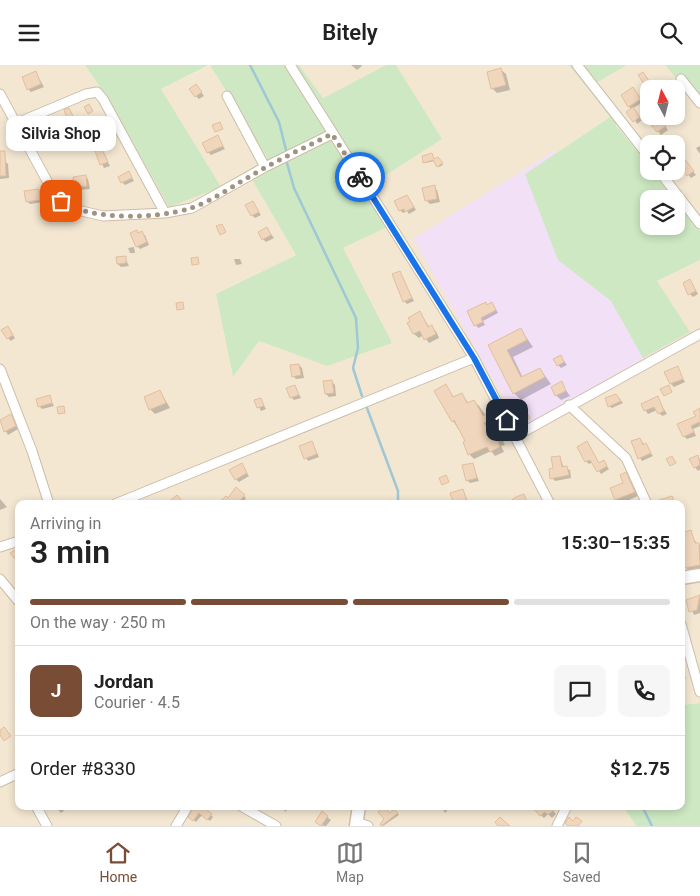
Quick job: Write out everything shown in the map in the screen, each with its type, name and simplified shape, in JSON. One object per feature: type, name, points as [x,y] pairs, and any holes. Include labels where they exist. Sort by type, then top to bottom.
[{"type":"main road","points":[[685,577],[700,575]]},
{"type":"main road","points":[[359,810],[360,825]]},
{"type":"street","points":[[290,65],[474,358],[516,435],[548,500]]},
{"type":"street","points":[[578,65],[640,145]]},
{"type":"street","points":[[681,79],[700,103]]},
{"type":"street","points":[[18,123],[97,92],[103,99],[165,213]]},
{"type":"street","points":[[0,94],[18,123],[53,192],[73,209],[103,216],[165,213],[192,208],[265,167],[332,134]]},
{"type":"street","points":[[227,96],[265,167]]},
{"type":"street","points":[[666,180],[700,224]]},
{"type":"street","points":[[516,435],[700,334]]},
{"type":"street","points":[[125,500],[474,358]]},
{"type":"street","points":[[0,369],[3,384],[32,451],[48,500]]},
{"type":"street","points":[[569,405],[626,458],[645,500]]},
{"type":"street","points":[[0,547],[15,542]]},
{"type":"street","points":[[0,579],[15,597]]},
{"type":"street","points":[[685,638],[700,692]]},
{"type":"street","points":[[0,782],[15,775]]},
{"type":"street","points":[[38,810],[47,826]]},
{"type":"street","points":[[176,826],[186,810]]},
{"type":"street","points":[[248,810],[276,826]]},
{"type":"street","points":[[557,826],[565,810]]},
{"type":"shaded area","points":[[0,65],[85,65],[112,105],[220,187],[161,89],[210,65],[267,158],[247,171],[296,255],[216,294],[233,377],[259,341],[327,366],[343,248],[394,224],[372,184],[441,139],[396,65],[569,65],[610,117],[525,174],[657,281],[700,260],[700,703],[685,705],[685,500],[15,500],[15,810],[626,810],[636,826],[0,826]]},
{"type":"shaded area","points":[[299,65],[386,65],[323,98]]},
{"type":"shaded area","points":[[627,65],[665,65],[677,80],[640,80],[640,125],[685,125],[685,90],[700,108],[700,231],[685,212],[685,190],[668,190],[660,180],[685,180],[685,135],[640,135],[640,155],[616,124],[596,83]]},
{"type":"shaded area","points":[[554,151],[688,333],[521,428],[413,239]]},
{"type":"green space","points":[[85,65],[209,65],[161,89],[221,187],[169,207],[112,105]]},
{"type":"green space","points":[[210,65],[299,65],[323,98],[386,65],[396,65],[442,139],[372,184],[394,224],[343,248],[392,343],[327,366],[259,341],[233,377],[216,294],[296,255],[247,171],[267,158]]},
{"type":"green space","points":[[569,65],[627,65],[596,83],[621,117],[616,125],[640,155],[640,180],[660,180],[668,190],[640,190],[640,235],[685,235],[685,212],[700,231],[700,260],[657,281],[690,332],[643,358],[611,301],[558,260],[525,174],[610,117]]},
{"type":"green space","points":[[665,65],[700,65],[700,108],[685,90],[685,80],[677,80]]},
{"type":"green space","points":[[700,703],[700,826],[636,826],[626,810],[685,810],[685,705]]},
{"type":"building","points":[[501,68],[506,85],[491,89],[487,72]]},
{"type":"building","points":[[36,71],[41,84],[27,90],[22,77]]},
{"type":"building","points":[[643,72],[648,80],[641,80],[638,75]]},
{"type":"building","points":[[196,84],[202,92],[195,97],[189,89]]},
{"type":"building","points":[[633,87],[640,100],[628,107],[621,95]]},
{"type":"building","points":[[89,104],[93,111],[88,114],[84,107]]},
{"type":"building","points":[[633,107],[640,117],[633,122],[626,112]]},
{"type":"building","points":[[69,108],[74,118],[68,121],[64,110]]},
{"type":"building","points":[[91,121],[98,136],[88,141],[81,126]]},
{"type":"building","points":[[220,122],[223,129],[215,132],[212,125]]},
{"type":"building","points":[[651,125],[665,125],[666,126],[657,132]]},
{"type":"building","points":[[62,133],[67,143],[56,148],[51,138]]},
{"type":"building","points":[[218,135],[223,146],[207,153],[202,143]]},
{"type":"building","points":[[102,149],[108,162],[100,165],[95,151]]},
{"type":"building","points":[[0,151],[5,151],[6,176],[0,176]]},
{"type":"building","points":[[432,153],[434,159],[438,157],[443,163],[437,167],[433,160],[423,163],[422,156]]},
{"type":"building","points":[[685,160],[694,171],[687,176],[685,173]]},
{"type":"building","points":[[129,171],[132,178],[121,183],[118,177]]},
{"type":"building","points":[[86,175],[87,186],[74,188],[73,177]]},
{"type":"building","points":[[435,185],[437,199],[425,201],[422,188]]},
{"type":"building","points":[[39,189],[40,200],[26,202],[24,191]]},
{"type":"building","points":[[407,195],[414,207],[405,212],[404,209],[399,211],[394,201]]},
{"type":"building","points":[[253,201],[259,212],[251,216],[245,205]]},
{"type":"building","points":[[222,224],[226,232],[220,235],[216,226]]},
{"type":"building","points":[[267,227],[271,235],[262,240],[258,232]]},
{"type":"building","points":[[137,230],[138,233],[142,231],[147,242],[136,247],[130,233]]},
{"type":"building","points":[[126,256],[126,263],[117,264],[116,257]]},
{"type":"building","points":[[198,257],[199,264],[192,265],[191,258]]},
{"type":"building","points":[[400,271],[412,298],[403,302],[392,274]]},
{"type":"building","points":[[690,279],[696,291],[688,295],[683,283]]},
{"type":"building","points":[[183,302],[184,309],[177,310],[176,303]]},
{"type":"building","points":[[486,302],[487,305],[492,302],[496,310],[481,318],[483,322],[474,326],[467,311]]},
{"type":"building","points":[[420,311],[428,327],[432,325],[436,334],[424,340],[420,331],[413,334],[407,323],[410,321],[408,318]]},
{"type":"building","points":[[8,326],[13,335],[7,339],[1,330]]},
{"type":"building","points":[[521,328],[527,340],[507,350],[521,377],[540,368],[545,377],[513,394],[488,345]]},
{"type":"building","points":[[561,355],[564,362],[557,366],[553,359]]},
{"type":"building","points":[[299,364],[301,375],[292,377],[290,365]]},
{"type":"building","points":[[678,366],[683,379],[670,384],[664,372]]},
{"type":"building","points":[[332,380],[334,393],[325,394],[323,381]]},
{"type":"building","points":[[562,381],[566,391],[555,396],[551,387]]},
{"type":"building","points":[[446,384],[453,397],[462,393],[467,403],[474,400],[483,416],[486,414],[489,421],[484,423],[490,433],[497,430],[501,440],[498,441],[500,447],[490,452],[487,447],[468,455],[463,442],[465,441],[454,420],[452,422],[434,391]]},
{"type":"building","points":[[295,385],[299,395],[290,398],[286,388]]},
{"type":"building","points":[[669,385],[672,392],[664,396],[660,389]]},
{"type":"building","points":[[160,390],[166,403],[149,410],[144,397]]},
{"type":"building","points":[[616,394],[621,401],[608,407],[605,398]]},
{"type":"building","points":[[50,395],[52,403],[38,407],[36,399]]},
{"type":"building","points":[[658,396],[664,411],[658,414],[654,407],[644,411],[641,404]]},
{"type":"building","points":[[261,398],[264,406],[257,408],[254,400]]},
{"type":"building","points":[[64,406],[65,413],[58,414],[57,407]]},
{"type":"building","points":[[700,408],[700,425],[699,422],[691,426],[694,432],[683,437],[677,424],[696,416],[693,412]]},
{"type":"building","points":[[527,413],[530,418],[523,423],[520,418]]},
{"type":"building","points":[[11,414],[16,426],[4,432],[0,420]]},
{"type":"building","points":[[640,438],[643,445],[646,443],[651,453],[638,459],[631,441]]},
{"type":"building","points":[[312,441],[317,454],[304,459],[299,446]]},
{"type":"building","points":[[587,441],[599,463],[604,460],[607,466],[597,472],[590,460],[585,462],[577,447]]},
{"type":"building","points":[[698,455],[700,465],[694,468],[689,459]]},
{"type":"building","points":[[560,456],[562,467],[567,466],[569,475],[550,479],[549,469],[553,468],[551,457]]},
{"type":"building","points":[[672,456],[676,463],[670,466],[666,459]]},
{"type":"building","points":[[242,463],[247,473],[235,480],[229,470]]},
{"type":"building","points":[[473,463],[477,478],[466,481],[462,465]]},
{"type":"building","points":[[626,472],[635,492],[615,500],[610,488],[623,483],[620,475]]},
{"type":"building","points":[[446,475],[449,482],[442,485],[439,478]]},
{"type":"building","points":[[236,487],[245,495],[241,500],[222,500],[226,496],[228,498]]},
{"type":"building","points":[[463,489],[467,500],[453,500],[450,493]]},
{"type":"building","points":[[524,494],[526,500],[512,500]]},
{"type":"building","points":[[177,495],[181,500],[171,500]]},
{"type":"building","points":[[672,496],[674,500],[659,500]]},
{"type":"building","points":[[691,530],[695,543],[699,543],[700,565],[685,568],[685,532]]},
{"type":"building","points":[[15,550],[15,559],[10,553]]},
{"type":"building","points":[[700,595],[697,610],[689,612],[686,600]]},
{"type":"building","points":[[4,727],[11,736],[4,741],[0,735],[0,730]]},
{"type":"building","points":[[192,810],[207,810],[212,814],[207,820],[199,813],[193,821],[188,817]]},
{"type":"building","points":[[387,810],[390,813],[395,810],[398,813],[381,826],[380,824],[384,819],[378,812]]},
{"type":"building","points":[[535,810],[554,810],[548,815],[545,812],[540,816]]},
{"type":"building","points":[[322,811],[328,816],[321,826],[315,822]]},
{"type":"building","points":[[500,817],[510,826],[498,826],[495,822]]},
{"type":"building","points":[[569,817],[573,821],[576,817],[582,821],[578,826],[568,826],[565,823]]},
{"type":"waterway","points":[[250,65],[279,122],[286,150]]},
{"type":"waterway","points":[[287,163],[294,188],[356,318],[358,348],[353,368],[362,396]]},
{"type":"waterway","points":[[367,408],[398,491],[398,500]]},
{"type":"waterway","points":[[644,810],[652,826]]},
{"type":"way so far","points":[[61,201],[73,209],[103,216],[180,211],[201,204],[265,167],[332,134],[360,177]]},
{"type":"place","name":"Silvia Shop","points":[[61,201]]},
{"type":"route","points":[[360,177],[474,358],[507,420]]}]
